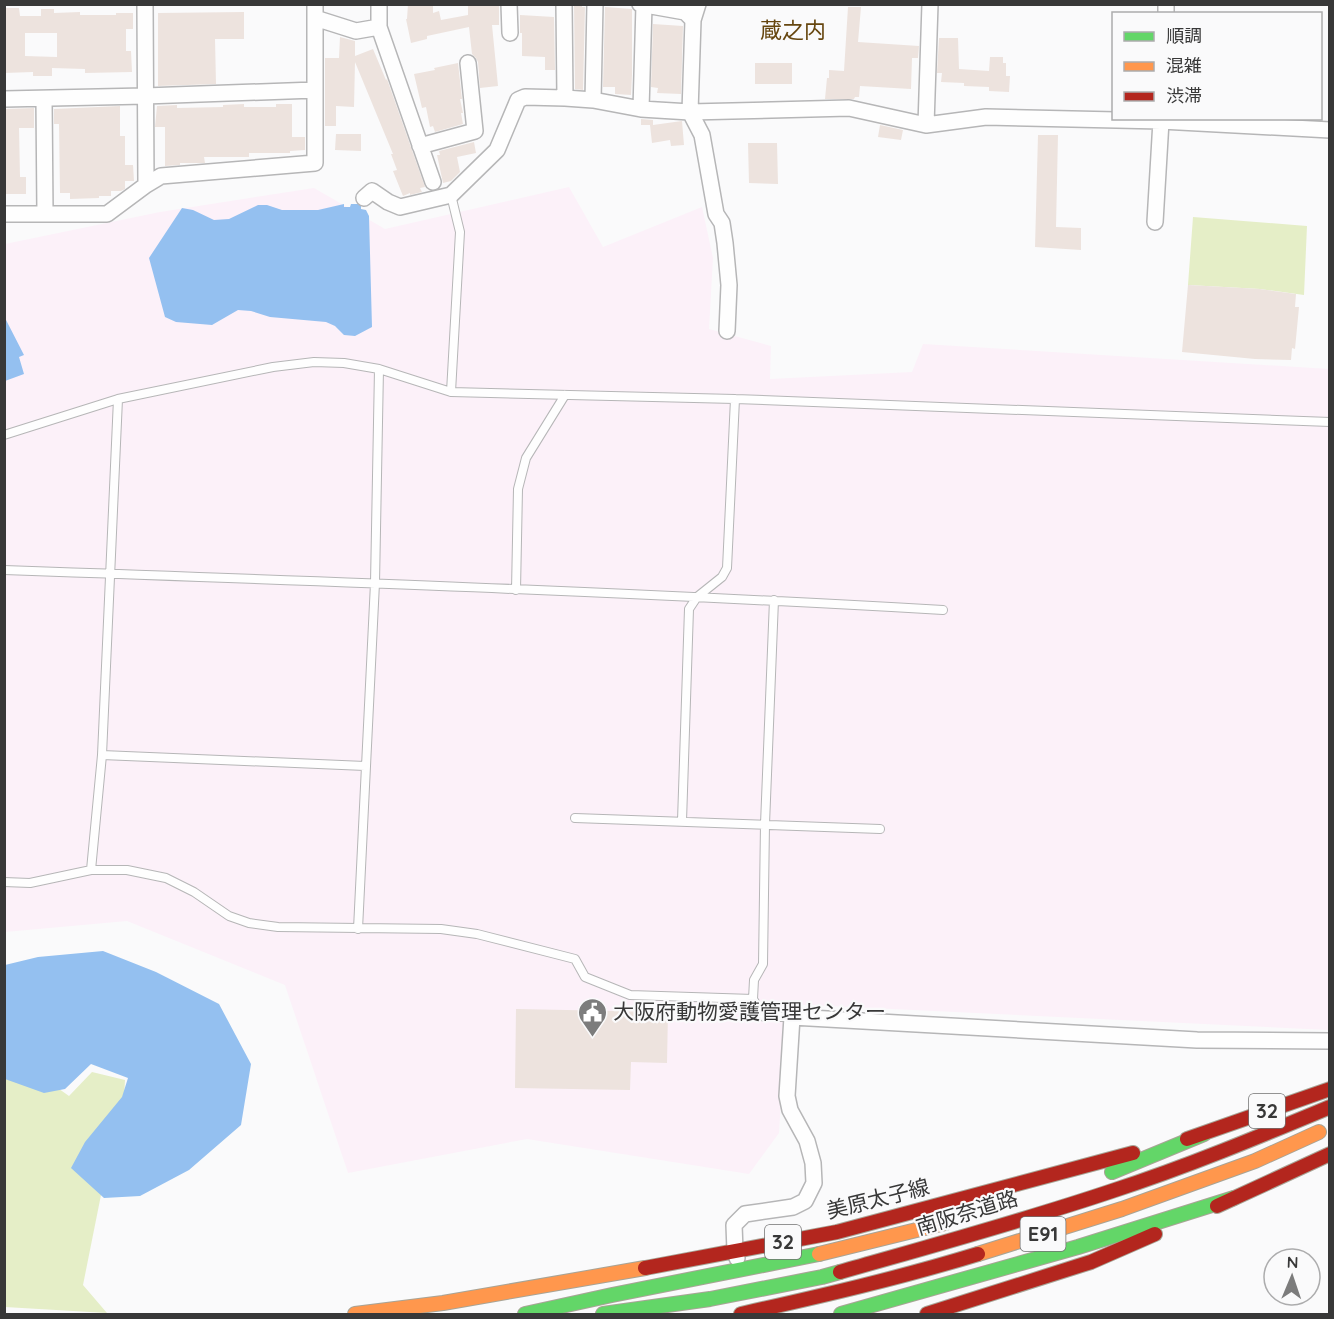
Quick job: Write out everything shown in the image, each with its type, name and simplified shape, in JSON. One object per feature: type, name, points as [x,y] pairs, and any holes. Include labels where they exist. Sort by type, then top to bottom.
[{"type":"main road","name":"美原太子線","points":[[355,1314],[442,1303],[622,1272],[736,1256],[837,1232],[1204,1134],[1329,1089]]},
{"type":"main road","name":"南阪奈道路","points":[[603,1314],[710,1299],[822,1276],[943,1243],[1113,1191],[1247,1142],[1329,1107]]},
{"type":"main road","name":"南阪奈道路","points":[[741,1314],[827,1295],[949,1263],[1122,1209],[1255,1161],[1329,1128]]},
{"type":"main road","points":[[1104,1175],[1204,1134]]},
{"type":"main road","points":[[927,1314],[1091,1262],[1329,1154]]},
{"type":"main road","points":[[841,1314],[1078,1247],[1234,1198]]},
{"type":"main road","points":[[525,1314],[822,1253],[963,1218]]},
{"type":"street","points":[[145,4],[146,185]]},
{"type":"street","points":[[379,4],[379,27],[433,182]]},
{"type":"street","points":[[509,4],[510,33]]},
{"type":"street","points":[[564,4],[565,98]]},
{"type":"street","points":[[593,100],[595,4]]},
{"type":"street","points":[[698,4],[693,20],[690,112],[702,135],[716,214],[722,223],[724,233],[729,285],[727,330]]},
{"type":"street","points":[[927,125],[930,4]]},
{"type":"street","points":[[641,109],[642,5],[685,12],[693,20]]},
{"type":"street","points":[[4,214],[107,213],[161,176],[315,163],[315,11],[356,31],[379,27]]},
{"type":"street","points":[[420,146],[475,132],[468,63]]},
{"type":"street","points":[[4,99],[315,90]]},
{"type":"street","points":[[364,198],[372,191],[400,207],[451,195],[497,150],[518,100],[525,97],[593,100],[641,109],[690,112],[849,108],[927,125],[986,117],[1112,119]]},
{"type":"street","points":[[44,99],[45,214]]},
{"type":"street","points":[[1155,222],[1167,120],[1329,130]]},
{"type":"street","points":[[736,1256],[735,1225],[745,1214],[793,1207],[806,1200],[813,1183],[813,1163],[807,1141],[790,1110],[787,1096],[792,1017],[1197,1040],[1329,1041]]},
{"type":"lane","points":[[451,195],[460,232],[451,392]]},
{"type":"lane","points":[[4,435],[118,399],[273,367],[314,362],[344,363],[379,369],[451,392],[735,399],[1329,422]]},
{"type":"lane","points":[[358,929],[375,583],[379,369]]},
{"type":"lane","points":[[516,590],[518,489],[526,458],[565,394]]},
{"type":"lane","points":[[91,870],[102,755],[118,399]]},
{"type":"lane","points":[[682,821],[689,609],[697,597],[722,577],[727,568],[735,399]]},
{"type":"lane","points":[[4,570],[774,600],[942,610]]},
{"type":"lane","points":[[774,600],[765,824],[763,964],[754,980],[753,999],[764,1017],[792,1017]]},
{"type":"lane","points":[[102,755],[365,766]]},
{"type":"lane","points":[[575,818],[880,829]]},
{"type":"lane","points":[[4,882],[30,883],[91,870],[127,870],[166,878],[194,892],[229,916],[249,923],[278,927],[441,930],[477,934],[575,959],[585,977],[630,995],[753,999]]},
{"type":"shaded area","points":[[569,187],[603,247],[702,207],[713,258],[709,329],[771,346],[770,379],[912,372],[923,344],[1329,369],[1329,1030],[787,1004],[779,1133],[749,1174],[527,1139],[348,1173],[285,985],[127,921],[5,932],[5,244],[160,212],[314,188],[385,229]]},
{"type":"green space","points":[[1193,217],[1307,226],[1304,295],[1260,289],[1188,285]]},
{"type":"green space","points":[[28,1067],[69,1096],[92,1072],[125,1080],[123,1115],[105,1175],[83,1285],[107,1313],[5,1307],[4,1069]]},
{"type":"water","points":[[344,204],[344,207],[350,207],[351,204],[361,204],[361,209],[366,210],[369,216],[372,327],[355,336],[344,335],[335,326],[326,322],[270,317],[251,311],[238,310],[212,325],[176,322],[165,317],[149,258],[182,208],[193,210],[214,220],[229,219],[258,205],[267,205],[282,210],[318,210]]},
{"type":"water","points":[[4,316],[24,355],[19,357],[24,374],[5,381]]},
{"type":"water","points":[[103,951],[156,972],[219,1004],[251,1064],[241,1125],[189,1170],[140,1196],[104,1198],[71,1168],[85,1142],[122,1097],[128,1078],[91,1064],[65,1089],[44,1093],[5,1079],[5,965],[38,957]]},
{"type":"building","points":[[408,4],[433,4],[433,13],[439,11],[441,20],[468,15],[468,4],[499,4],[499,25],[492,25],[498,86],[480,88],[478,62],[472,54],[469,27],[427,36],[427,39],[411,43],[406,19]]},
{"type":"building","points":[[574,4],[582,4],[582,7],[585,7],[583,90],[575,89]]},
{"type":"building","points":[[605,7],[632,9],[631,95],[615,94],[615,87],[603,87]]},
{"type":"building","points":[[848,7],[861,7],[858,42],[919,46],[918,58],[912,58],[911,89],[860,86],[859,97],[854,99],[825,99],[829,70],[844,71]]},
{"type":"building","points":[[4,8],[19,8],[20,16],[41,16],[41,9],[54,9],[54,13],[80,12],[80,15],[133,13],[133,29],[126,29],[126,51],[131,51],[132,72],[85,73],[85,69],[52,68],[52,76],[33,76],[33,72],[4,73]],"holes":[[[25,33],[57,33],[57,57],[25,56]]]},
{"type":"building","points":[[244,12],[244,39],[215,39],[216,84],[158,86],[158,13]]},
{"type":"building","points":[[520,15],[554,17],[555,70],[545,70],[545,57],[522,56]]},
{"type":"building","points":[[653,24],[683,26],[681,94],[657,93],[658,88],[651,87]]},
{"type":"building","points":[[340,37],[355,41],[355,56],[373,49],[387,79],[425,187],[420,188],[422,192],[403,196],[393,171],[397,170],[391,154],[393,154],[355,62],[354,107],[336,106],[336,126],[325,126],[325,58],[339,58]]},
{"type":"building","points":[[939,38],[958,38],[959,69],[989,71],[990,57],[1003,57],[1003,63],[1006,63],[1006,76],[1010,76],[1009,92],[989,91],[989,87],[964,86],[964,83],[941,82],[942,73],[937,73]]},
{"type":"building","points":[[458,63],[463,124],[435,132],[433,126],[430,127],[426,107],[422,108],[414,74]]},
{"type":"building","points":[[755,63],[792,63],[792,84],[755,84]]},
{"type":"building","points":[[244,104],[244,107],[276,107],[276,104],[292,104],[292,137],[305,137],[305,150],[290,151],[290,153],[249,153],[249,157],[204,157],[205,163],[180,163],[180,165],[165,166],[165,127],[155,127],[157,106],[223,107],[223,105]]},
{"type":"building","points":[[120,106],[120,136],[125,136],[125,165],[133,165],[134,181],[125,181],[125,189],[111,191],[111,196],[99,196],[99,198],[70,199],[70,193],[60,193],[59,124],[54,124],[54,109]]},
{"type":"building","points":[[34,108],[34,128],[19,128],[20,177],[26,177],[26,194],[4,194],[4,109]]},
{"type":"building","points":[[641,119],[653,120],[653,125],[682,121],[684,145],[671,146],[670,140],[652,143],[650,125],[641,125]]},
{"type":"building","points":[[880,125],[903,130],[901,140],[878,137]]},
{"type":"building","points":[[336,134],[361,134],[361,151],[335,150]]},
{"type":"building","points":[[1038,135],[1058,135],[1056,227],[1081,228],[1081,250],[1035,247]]},
{"type":"building","points":[[474,142],[476,153],[457,157],[460,172],[451,181],[443,183],[437,155],[440,155],[439,151]]},
{"type":"building","points":[[748,143],[777,143],[778,184],[749,183]]},
{"type":"building","points":[[1188,285],[1260,289],[1296,294],[1295,307],[1299,307],[1295,349],[1292,348],[1291,360],[1182,352]]},
{"type":"building","name":"大阪府動物愛護管理センター","points":[[516,1009],[668,1012],[667,1063],[631,1062],[630,1090],[515,1088]]},
{"type":"traffic: fast","points":[[1112,1172],[1204,1134]]},
{"type":"traffic: fast","points":[[841,1314],[1078,1247],[1234,1198]]},
{"type":"traffic: fast","points":[[525,1314],[819,1254]]},
{"type":"traffic: fast","points":[[603,1314],[710,1299],[840,1272]]},
{"type":"traffic: slow","points":[[978,1254],[1122,1209],[1255,1161],[1319,1132]]},
{"type":"traffic: slow","points":[[819,1254],[945,1223]]},
{"type":"traffic: slow","points":[[355,1314],[443,1303],[645,1268]]},
{"type":"traffic: jam","points":[[1187,1139],[1330,1089]]},
{"type":"traffic: jam","points":[[840,1272],[1011,1223],[1140,1182],[1330,1107]]},
{"type":"traffic: jam","points":[[645,1268],[837,1232],[1133,1153]]},
{"type":"traffic: jam","points":[[1217,1206],[1330,1154]]},
{"type":"traffic: jam","points":[[927,1314],[1091,1262],[1155,1234]]},
{"type":"traffic: jam","points":[[741,1314],[890,1279],[978,1254]]},
{"type":"place","name":"大阪府動物愛護管理センター","points":[[592,1038]]},
{"type":"district","name":"蔵之内","points":[[793,30]]}]
